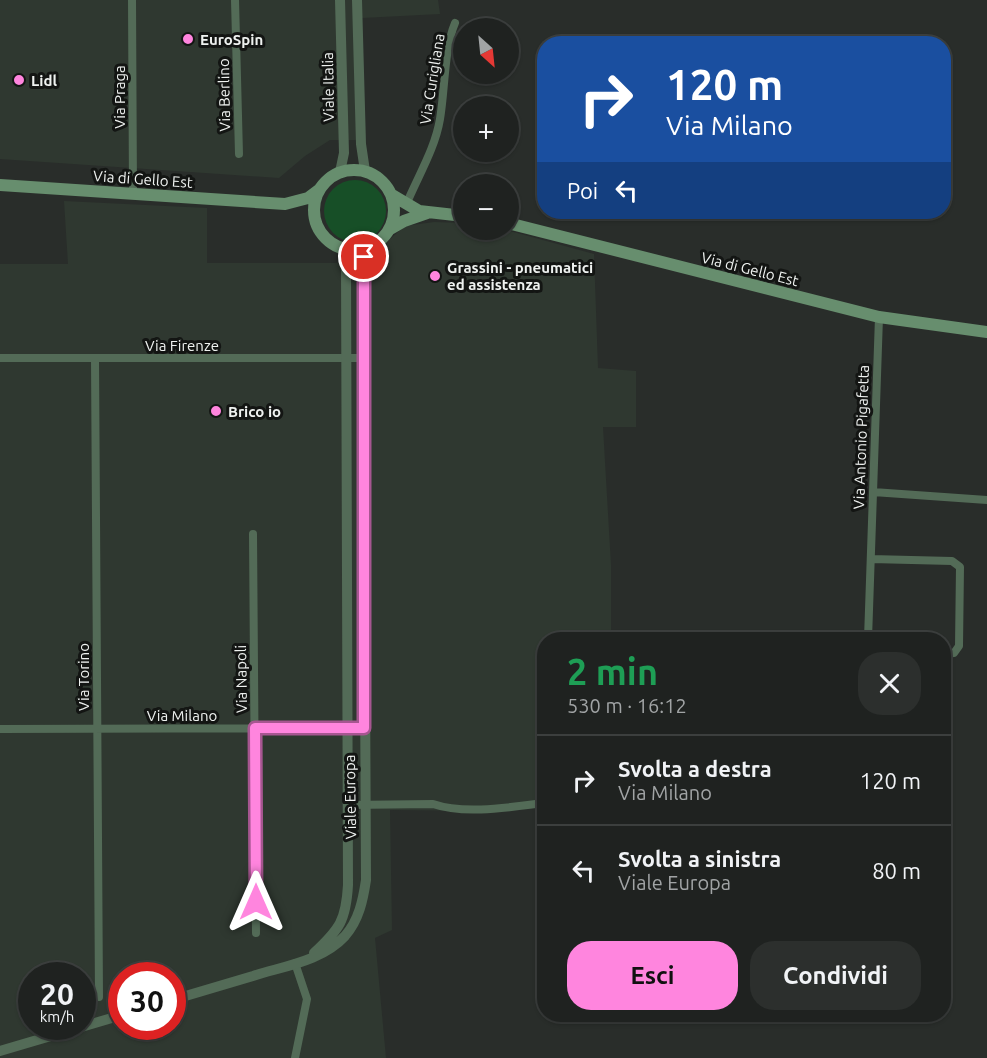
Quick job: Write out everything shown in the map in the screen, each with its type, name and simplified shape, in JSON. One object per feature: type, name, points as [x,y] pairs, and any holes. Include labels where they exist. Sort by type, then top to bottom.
[{"type":"main road","points":[[392,195],[394,213],[390,228],[382,239],[366,248],[342,249],[326,239],[317,226],[314,205],[320,189],[326,181],[340,172],[353,170],[364,171],[383,182],[392,195],[406,205],[428,213],[453,215]]},
{"type":"main road","name":"Via di Gello Est","points":[[0,185],[285,204],[301,201],[320,189]]},
{"type":"main road","name":"Via di Gello Est","points":[[285,204],[307,214],[317,226]]},
{"type":"main road","points":[[404,221],[406,205]]},
{"type":"main road","points":[[390,228],[428,213]]},
{"type":"main road","name":"Via di Gello Est","points":[[519,226],[879,316],[987,332]]},
{"type":"street","name":"Via Praga","points":[[132,0],[133,193]]},
{"type":"street","name":"Via Berlino","points":[[235,0],[239,154]]},
{"type":"street","name":"Viale Italia","points":[[340,0],[344,153],[340,172]]},
{"type":"street","name":"Viale Italia","points":[[357,0],[361,144],[364,171]]},
{"type":"street","name":"Via Curigliana","points":[[406,205],[429,155],[440,121],[453,30]]},
{"type":"street","name":"Viale Europa","points":[[186,996],[307,959],[332,947],[347,934],[357,917],[366,880],[363,264],[366,248]]},
{"type":"street","name":"Viale Europa","points":[[307,959],[337,931],[346,911],[348,885],[346,267],[342,249]]},
{"type":"street","name":"Via Antonio Pigafetta","points":[[868,632],[879,316]]},
{"type":"street","name":"Via Firenze","points":[[0,358],[364,358]]},
{"type":"street","name":"Via Torino","points":[[95,358],[99,997]]},
{"type":"street","points":[[873,492],[987,500]]},
{"type":"street","name":"Via Napoli","points":[[253,534],[256,933]]},
{"type":"street","points":[[871,559],[952,561],[960,567],[959,646],[954,653],[951,653]]},
{"type":"street","name":"Via Milano","points":[[0,729],[364,728]]},
{"type":"street","points":[[348,805],[433,804],[444,808],[489,808],[537,804]]},
{"type":"street","points":[[295,963],[307,999],[295,1058]]},
{"type":"street","points":[[0,1051],[108,1019]]},
{"type":"shaded area","points":[[0,0],[438,0],[440,14],[362,18],[365,140],[330,140],[305,156],[279,178],[0,159]]},
{"type":"shaded area","points":[[64,201],[207,208],[207,263],[333,263],[374,260],[390,239],[405,226],[434,222],[453,223],[453,240],[519,240],[519,234],[594,254],[598,368],[636,371],[636,427],[603,427],[611,565],[611,632],[537,632],[537,805],[497,811],[390,810],[392,930],[375,938],[386,1058],[0,1058],[0,264],[68,264]]},
{"type":"green space","points":[[349,180],[361,180],[377,189],[384,199],[386,211],[384,223],[377,233],[361,242],[349,242],[338,237],[329,228],[324,217],[324,205],[329,194],[338,185]]},
{"type":"place","name":"EuroSpin","points":[[188,39]]},
{"type":"place","name":"Lidl","points":[[19,80]]},
{"type":"place","name":"Grassini - pneumatici ed assistenza","points":[[435,276]]},
{"type":"place","name":"Brico io","points":[[216,411]]},
{"type":"route","points":[[256,902],[255,728],[364,728],[364,257]]}]
